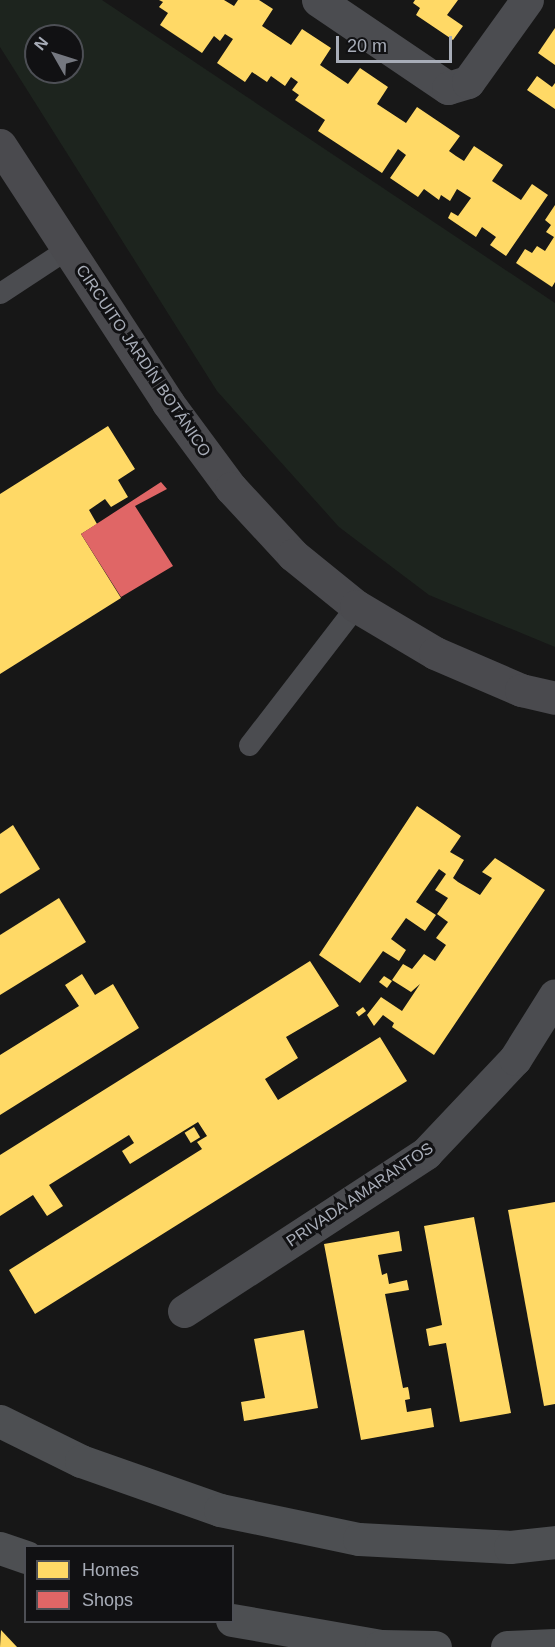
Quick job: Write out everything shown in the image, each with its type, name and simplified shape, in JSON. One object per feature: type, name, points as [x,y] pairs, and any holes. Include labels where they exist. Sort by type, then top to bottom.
[{"type":"main road","points":[[0,1421],[81,1461],[232,1513],[359,1539],[510,1547],[555,1542]]},
{"type":"main road","points":[[0,1548],[24,1556]]},
{"type":"main road","points":[[234,1620],[381,1646],[435,1647]]},
{"type":"main road","points":[[507,1647],[555,1645]]},
{"type":"street","points":[[318,0],[437,83],[459,88],[477,71],[527,0]]},
{"type":"street","name":"CIRCUITO JARDÍN BOTÁNICO","points":[[0,145],[168,403],[231,488],[293,555],[356,606],[435,652],[521,690],[555,698]]},
{"type":"street","name":"PRIVADA AMARANTOS","points":[[184,1311],[426,1152],[515,1059],[555,995]]},
{"type":"lane","points":[[0,293],[67,249]]},
{"type":"lane","points":[[249,745],[356,606]]},
{"type":"shaded area","points":[[0,0],[102,0],[555,303],[555,647],[429,595],[339,527],[217,391],[0,47]]},
{"type":"building: Homes","points":[[159,0],[224,0],[234,6],[238,0],[259,0],[273,9],[262,26],[291,45],[302,29],[331,48],[320,65],[348,84],[360,68],[388,87],[377,104],[406,123],[417,107],[460,136],[449,151],[456,156],[464,161],[474,146],[503,165],[492,181],[521,200],[532,184],[548,195],[506,256],[490,245],[496,237],[482,227],[476,237],[448,218],[451,212],[458,216],[471,198],[457,189],[450,201],[441,195],[439,200],[424,189],[418,197],[390,178],[406,155],[398,149],[382,173],[318,131],[325,120],[295,100],[299,95],[292,90],[298,82],[291,77],[285,86],[271,76],[267,82],[252,72],[245,82],[217,63],[233,39],[225,34],[220,41],[214,36],[202,53],[160,25],[168,13],[159,7],[163,2]]},
{"type":"building: Homes","points":[[415,0],[458,0],[447,15],[463,26],[453,40],[416,15],[420,8],[413,3]]},
{"type":"building: Homes","points":[[555,28],[555,65],[538,53]]},
{"type":"building: Homes","points":[[537,76],[552,87],[555,83],[555,109],[527,90]]},
{"type":"building: Homes","points":[[555,205],[555,282],[552,287],[516,263],[525,249],[532,253],[537,246],[545,251],[554,237],[546,232],[551,225],[545,220]]},
{"type":"building: Homes","points":[[108,426],[135,469],[118,480],[128,497],[111,507],[105,499],[89,510],[97,524],[81,534],[121,598],[0,674],[0,494]]},
{"type":"building: Homes","points":[[417,806],[461,836],[450,852],[464,860],[453,878],[458,882],[480,895],[492,878],[482,872],[495,858],[545,890],[434,1055],[392,1027],[394,1023],[383,1015],[374,1026],[367,1015],[381,997],[402,1011],[420,984],[411,992],[392,980],[403,964],[412,969],[424,954],[435,961],[446,945],[436,938],[448,922],[437,914],[448,898],[435,890],[446,874],[439,869],[416,902],[436,915],[425,931],[406,918],[391,939],[406,950],[399,961],[383,951],[360,983],[319,955]]},
{"type":"building: Homes","points":[[13,825],[40,869],[0,894],[0,834]]},
{"type":"building: Homes","points":[[59,898],[86,942],[0,995],[0,935]]},
{"type":"building: Homes","points":[[310,961],[339,1006],[286,1037],[298,1058],[265,1079],[278,1100],[380,1037],[407,1081],[35,1314],[9,1270],[202,1149],[197,1142],[207,1136],[198,1122],[130,1164],[122,1151],[134,1143],[129,1135],[49,1185],[63,1206],[47,1216],[33,1195],[0,1216],[0,1155]]},
{"type":"building: Homes","points":[[82,974],[95,995],[113,984],[139,1028],[0,1115],[0,1055],[79,1006],[65,985]]},
{"type":"building: Homes","points":[[384,976],[392,981],[387,988],[379,982]]},
{"type":"building: Homes","points":[[363,1007],[366,1011],[359,1016],[356,1012]]},
{"type":"building: Homes","points":[[194,1127],[200,1137],[191,1143],[185,1133]]},
{"type":"building: Homes","points":[[555,1202],[555,1404],[544,1406],[508,1210]]},
{"type":"building: Homes","points":[[474,1217],[511,1413],[460,1422],[446,1343],[429,1346],[426,1329],[442,1325],[424,1226]]},
{"type":"building: Homes","points":[[399,1231],[402,1251],[378,1255],[382,1275],[387,1273],[389,1284],[407,1280],[409,1290],[385,1294],[403,1388],[408,1387],[409,1392],[410,1399],[405,1400],[407,1412],[431,1408],[434,1427],[361,1440],[324,1244]]},
{"type":"building: Homes","points":[[304,1330],[318,1408],[244,1421],[241,1402],[265,1398],[254,1339]]},
{"type":"building: Homes","points":[[1,1630],[17,1647],[0,1647]]},
{"type":"building: Shops","points":[[161,482],[167,489],[135,506],[173,566],[121,597],[81,534]]}]
